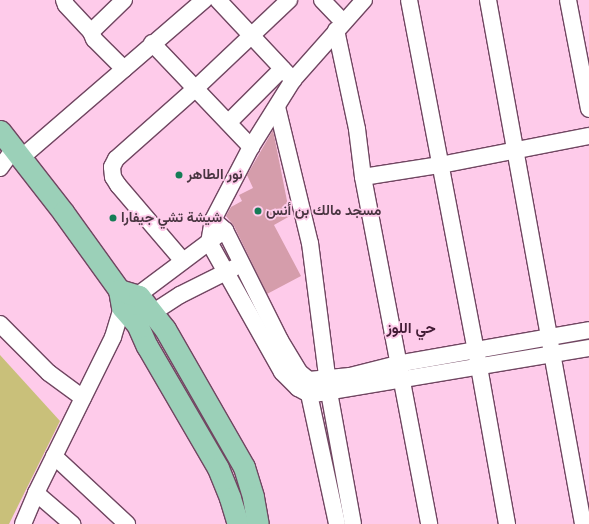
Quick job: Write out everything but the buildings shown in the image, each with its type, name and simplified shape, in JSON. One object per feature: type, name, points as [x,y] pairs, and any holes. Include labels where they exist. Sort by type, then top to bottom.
[{"type":"main road","points":[[0,132],[18,153],[127,298],[145,318],[165,329],[244,467],[253,497],[258,524]]},
{"type":"main road","points":[[145,318],[147,346],[218,468],[238,524]]},
{"type":"main road","points":[[223,480],[244,467]]},
{"type":"street","points":[[64,0],[66,5],[91,32],[94,39],[124,69]]},
{"type":"street","points":[[91,32],[124,0]]},
{"type":"street","points":[[0,168],[124,69],[152,43],[204,0]]},
{"type":"street","points":[[218,0],[287,75]]},
{"type":"street","points":[[182,261],[118,185],[113,177],[112,168],[116,158],[196,88],[289,0]]},
{"type":"street","points":[[322,0],[340,26],[357,129],[363,177],[429,524]]},
{"type":"street","points":[[229,122],[287,75],[340,26],[364,0]]},
{"type":"street","points":[[409,0],[476,350],[507,524]]},
{"type":"street","points":[[488,0],[584,524]]},
{"type":"street","points":[[568,0],[589,109]]},
{"type":"street","points":[[152,43],[229,122],[251,147]]},
{"type":"street","points":[[22,524],[113,337],[127,298],[209,242],[219,225],[251,147],[277,107],[287,75]]},
{"type":"street","points":[[277,107],[310,243],[328,385],[353,524]]},
{"type":"street","points":[[363,177],[440,165],[589,136]]},
{"type":"street","points":[[219,225],[242,264],[280,340],[309,387],[337,524]]},
{"type":"street","points":[[209,242],[282,372],[298,388],[351,382],[399,372],[476,350],[589,330]]},
{"type":"street","points":[[113,337],[180,295],[242,264]]},
{"type":"street","points":[[0,324],[50,373],[84,398]]},
{"type":"street","points":[[399,372],[478,366],[589,348]]},
{"type":"street","points":[[54,456],[127,524]]},
{"type":"street","points":[[36,493],[72,524]]},
{"type":"shaded area","points":[[0,355],[60,421],[9,524],[0,524]]},
{"type":"place","name":"نور الطاهر","points":[[179,175]]},
{"type":"place","name":"مسجد مالك بن أنس","points":[[258,211]]},
{"type":"place","name":"شيشة تشي جيفارا","points":[[113,218]]},
{"type":"district","name":"حي اللوز","points":[[411,329]]}]
